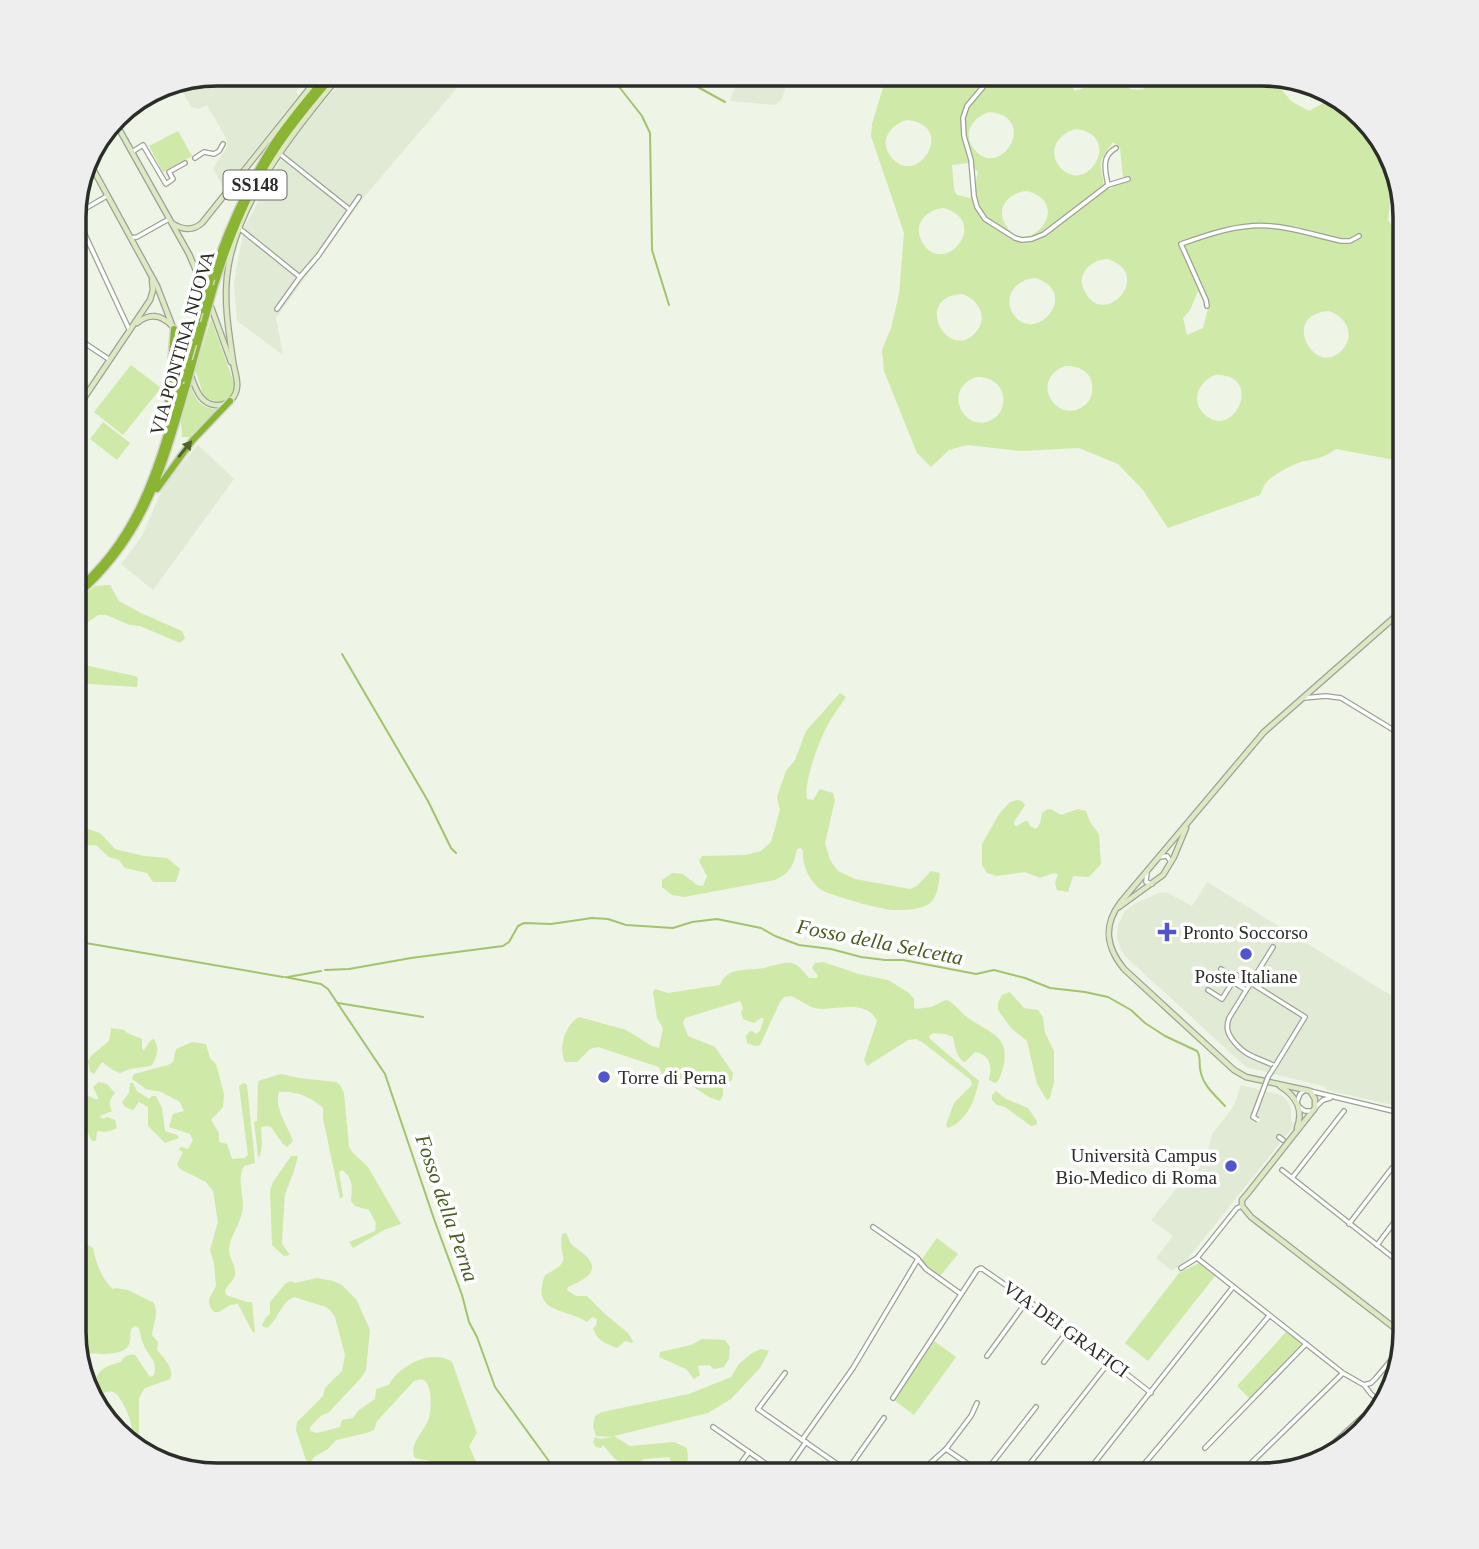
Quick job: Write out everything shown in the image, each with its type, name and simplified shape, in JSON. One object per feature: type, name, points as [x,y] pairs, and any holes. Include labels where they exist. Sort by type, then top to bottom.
[{"type":"highway","name":"SS148","points":[[316,92],[320,86]]},
{"type":"highway","name":"SS148","points":[[316,92],[322,86]]},
{"type":"highway","points":[[289,114],[316,92]]},
{"type":"highway","name":"VIA PONTINA NUOVA","points":[[86,588],[122,548],[148,502],[162,467],[220,250],[244,195],[272,145],[316,92]]},
{"type":"highway","name":"VIA PONTINA NUOVA","points":[[86,580],[104,561],[144,500],[193,363],[231,236],[277,148],[316,92]]},
{"type":"highway","points":[[164,444],[174,329]]},
{"type":"highway","points":[[148,502],[192,440],[232,399]]},
{"type":"street","points":[[131,237],[170,221],[188,229],[199,226],[311,86]]},
{"type":"street","points":[[212,311],[222,315],[225,312],[228,267],[234,242],[260,186],[279,154],[331,86]]},
{"type":"street","points":[[984,86],[968,106],[963,127],[971,160],[974,196],[985,219],[1015,238],[1032,239],[1044,234],[1108,184],[1128,179]]},
{"type":"street","points":[[119,130],[192,261],[234,369]]},
{"type":"street","points":[[195,158],[204,152],[214,155],[223,144]]},
{"type":"street","points":[[132,152],[144,145],[166,184],[173,179],[169,172],[185,163]]},
{"type":"street","points":[[1108,184],[1104,165],[1108,153],[1116,148]]},
{"type":"street","points":[[279,154],[349,209]]},
{"type":"street","points":[[94,171],[158,286],[201,398],[215,405],[232,399],[237,384],[226,306]]},
{"type":"street","points":[[86,207],[107,196]]},
{"type":"street","points":[[277,309],[359,197]]},
{"type":"street","points":[[1207,306],[1181,244],[1212,233],[1256,226],[1286,228],[1341,241],[1350,241],[1359,236]]},
{"type":"street","points":[[240,228],[300,277]]},
{"type":"street","points":[[86,235],[132,329]]},
{"type":"street","points":[[86,396],[132,329],[152,294],[150,272]]},
{"type":"street","points":[[132,329],[145,318],[154,316],[164,319],[174,329]]},
{"type":"street","points":[[86,345],[111,360]]},
{"type":"street","points":[[1393,619],[1259,737],[1115,909],[1110,920],[1109,937],[1119,963],[1129,974],[1234,1070],[1246,1077],[1393,1111]]},
{"type":"street","points":[[1303,698],[1341,698],[1393,730]]},
{"type":"street","points":[[1115,909],[1163,875],[1192,818]]},
{"type":"street","points":[[1159,857],[1167,856],[1171,862]]},
{"type":"street","points":[[1147,870],[1146,882],[1152,884]]},
{"type":"street","points":[[1273,947],[1229,1018],[1227,1026],[1229,1034],[1245,1054],[1275,1066]]},
{"type":"street","points":[[1221,969],[1229,974],[1227,978],[1246,990]]},
{"type":"street","points":[[1208,990],[1222,999],[1237,975]]},
{"type":"street","points":[[1251,983],[1306,1017],[1268,1077],[1253,1117],[1258,1120]]},
{"type":"street","points":[[1276,1084],[1291,1094],[1305,1111],[1314,1109]]},
{"type":"street","points":[[1294,1135],[1299,1123],[1300,1094],[1308,1090]]},
{"type":"street","points":[[1308,1090],[1315,1099],[1314,1109]]},
{"type":"street","points":[[1336,1098],[1324,1099],[1314,1109],[1242,1200],[1242,1206],[1251,1217],[1393,1327]]},
{"type":"street","points":[[1292,1178],[1344,1111]]},
{"type":"street","points":[[1349,1224],[1392,1168]]},
{"type":"street","points":[[1282,1170],[1393,1257]]},
{"type":"street","points":[[1181,1269],[1196,1258],[1237,1208],[1242,1206]]},
{"type":"street","points":[[1377,1245],[1393,1225]]},
{"type":"street","points":[[873,1227],[961,1294],[893,1398]]},
{"type":"street","points":[[1196,1258],[1343,1373],[1364,1385],[1376,1399]]},
{"type":"street","points":[[790,1463],[853,1368],[918,1259]]},
{"type":"street","name":"VIA DEI GRAFICI","points":[[961,1294],[981,1268],[1069,1329],[1151,1393]]},
{"type":"street","points":[[1095,1463],[1233,1287]]},
{"type":"street","points":[[987,1356],[1028,1300]]},
{"type":"street","points":[[1145,1463],[1269,1316]]},
{"type":"street","points":[[1044,1362],[1069,1329]]},
{"type":"street","points":[[1205,1448],[1306,1344]]},
{"type":"street","points":[[1030,1463],[1110,1361]]},
{"type":"street","points":[[1364,1385],[1371,1383],[1390,1361]]},
{"type":"street","points":[[785,1373],[758,1409],[836,1463]]},
{"type":"street","points":[[1252,1463],[1343,1373]]},
{"type":"street","points":[[931,1463],[946,1449],[971,1416],[977,1403]]},
{"type":"street","points":[[993,1463],[1036,1407]]},
{"type":"street","points":[[853,1463],[884,1418]]},
{"type":"street","points":[[713,1427],[765,1463]]},
{"type":"street","points":[[946,1449],[966,1463]]},
{"type":"street","points":[[741,1463],[749,1452]]},
{"type":"shaded area","points":[[216,86],[301,86],[296,92],[299,95],[224,188],[213,168],[227,147],[227,140],[207,105],[199,109],[191,107],[182,90]]},
{"type":"shaded area","points":[[338,86],[459,86],[364,197],[276,318],[283,355],[237,321],[234,285],[245,226],[287,149]]},
{"type":"shaded area","points":[[735,86],[786,86],[782,99],[775,105],[730,101]]},
{"type":"shaded area","points":[[198,445],[234,479],[153,590],[121,564],[142,536],[164,485]]},
{"type":"shaded area","points":[[1207,882],[1393,997],[1393,1105],[1246,1067],[1125,956],[1117,938],[1118,925],[1125,911],[1136,903],[1166,892],[1192,906]]},
{"type":"shaded area","name":"Università Campus Bio-Medico di Roma","points":[[1241,1085],[1281,1095],[1288,1101],[1291,1122],[1294,1123],[1186,1261],[1172,1271],[1156,1258],[1173,1236],[1151,1220],[1184,1179],[1194,1178],[1207,1153],[1213,1133],[1234,1106]]},
{"type":"green space","points":[[883,86],[1072,86],[1075,91],[1087,86],[1124,86],[1137,90],[1150,86],[1271,86],[1280,87],[1291,101],[1309,111],[1328,103],[1361,130],[1376,151],[1391,191],[1388,220],[1393,227],[1393,460],[1336,449],[1321,457],[1295,464],[1277,474],[1265,484],[1260,495],[1168,528],[1143,490],[1118,464],[1079,448],[1020,451],[967,445],[949,450],[931,467],[917,453],[884,371],[882,350],[891,328],[899,294],[904,233],[871,136]],"holes":[[[990,112],[1005,116],[1012,125],[1014,135],[1010,145],[1004,153],[995,158],[984,157],[970,143],[971,126]],[[907,120],[922,124],[930,133],[928,153],[912,166],[901,165],[887,151],[886,139],[896,125]],[[1076,129],[1090,134],[1098,142],[1096,162],[1080,175],[1069,174],[1056,160],[1055,148],[1064,134]],[[1113,142],[1120,148],[1123,178],[1110,189],[1103,186],[1101,161]],[[968,163],[978,172],[970,198],[957,195],[954,190],[952,165]],[[1027,191],[1041,198],[1047,207],[1047,217],[1042,227],[1034,234],[1024,237],[1014,234],[1002,218],[1003,206],[1015,194]],[[944,208],[958,215],[964,224],[964,235],[951,251],[941,254],[931,252],[922,242],[919,235],[920,224],[932,211]],[[1107,259],[1121,266],[1127,275],[1122,295],[1104,305],[1094,302],[1082,286],[1083,274],[1095,262]],[[1035,278],[1049,285],[1055,294],[1054,305],[1041,321],[1031,324],[1021,322],[1012,312],[1009,299],[1014,289],[1023,281]],[[1198,291],[1208,309],[1203,328],[1187,335],[1183,318],[1190,310]],[[962,294],[968,296],[980,309],[980,326],[966,340],[955,340],[946,335],[940,326],[937,316],[939,306],[947,298]],[[1329,311],[1335,313],[1347,326],[1347,343],[1333,357],[1322,357],[1313,352],[1307,343],[1304,333],[1306,323],[1314,315]],[[1065,366],[1081,369],[1091,380],[1089,401],[1075,410],[1057,406],[1051,399],[1048,382],[1054,373]],[[1215,375],[1230,377],[1239,384],[1242,394],[1240,404],[1226,420],[1215,421],[1200,409],[1197,397],[1205,382]],[[976,377],[987,378],[1000,387],[1002,407],[996,417],[986,422],[976,422],[962,411],[959,393],[965,384]]]},
{"type":"green space","points":[[178,131],[192,156],[163,172],[149,146]]},
{"type":"green space","points":[[211,319],[234,383],[230,395],[220,403],[206,398],[195,370]]},
{"type":"green space","points":[[131,365],[161,388],[123,435],[94,412]]},
{"type":"green space","points":[[191,387],[200,403],[217,410],[189,437],[182,437],[181,421]]},
{"type":"green space","points":[[103,422],[130,443],[117,460],[90,439]]},
{"type":"green space","points":[[110,585],[119,601],[182,631],[185,638],[180,643],[106,615],[98,615],[86,623],[86,594],[95,586]]},
{"type":"green space","points":[[86,665],[135,676],[138,678],[137,687],[86,684]]},
{"type":"green space","points":[[840,693],[846,697],[822,737],[806,792],[807,799],[813,800],[820,789],[833,793],[835,800],[825,843],[830,860],[838,871],[855,879],[910,889],[917,886],[931,871],[940,873],[933,900],[918,908],[893,910],[825,892],[810,877],[801,848],[797,849],[788,871],[775,880],[684,897],[672,895],[662,887],[662,880],[672,873],[683,874],[697,885],[703,886],[707,876],[699,861],[702,856],[746,855],[761,851],[771,842],[780,810],[777,797],[786,771],[795,760],[806,731]]},
{"type":"green space","points":[[1017,800],[1025,805],[1014,822],[1017,826],[1028,821],[1030,826],[1036,829],[1046,810],[1051,809],[1061,815],[1078,809],[1086,811],[1099,834],[1101,864],[1089,877],[1073,876],[1068,892],[1057,890],[1055,883],[1058,874],[1054,873],[1040,878],[1025,872],[997,876],[987,873],[982,865],[982,844],[999,814],[1010,802]]},
{"type":"green space","points":[[86,829],[100,833],[115,849],[167,858],[180,869],[176,882],[153,882],[147,873],[125,868],[119,860],[109,857],[96,845],[86,845]]},
{"type":"green space","points":[[823,962],[888,980],[909,993],[914,999],[916,1009],[931,1007],[946,1000],[952,1003],[1002,1043],[1004,1060],[998,1081],[995,1083],[989,1080],[990,1066],[987,1058],[980,1053],[975,1052],[965,1062],[958,1055],[953,1037],[945,1034],[930,1035],[929,1038],[979,1081],[969,1109],[955,1125],[948,1128],[946,1125],[954,1103],[972,1085],[971,1080],[916,1039],[908,1040],[867,1066],[864,1060],[877,1021],[873,1014],[852,1007],[817,1009],[791,996],[784,997],[780,1002],[760,1045],[747,1043],[746,1036],[749,1032],[756,1034],[760,1031],[764,1018],[754,1023],[743,1019],[740,1001],[685,1018],[683,1023],[688,1036],[715,1047],[733,1073],[732,1080],[723,1087],[720,1101],[675,1075],[670,1078],[662,1074],[659,1067],[598,1047],[590,1049],[577,1062],[565,1062],[562,1050],[564,1037],[570,1025],[579,1017],[626,1030],[659,1048],[663,1028],[657,1018],[653,992],[655,989],[668,993],[720,985],[723,979],[733,972],[785,963],[797,965],[809,978],[817,978],[812,968],[815,963]]},
{"type":"green space","points":[[1010,992],[1024,1008],[1038,1010],[1043,1017],[1045,1033],[1054,1051],[1054,1082],[1047,1100],[1037,1084],[1027,1041],[1011,1028],[998,1010],[1002,995]]},
{"type":"green space","points":[[111,1028],[124,1030],[142,1039],[144,1050],[154,1039],[157,1053],[151,1066],[120,1073],[102,1062],[94,1074],[90,1071],[88,1061],[109,1041]]},
{"type":"green space","points":[[192,1042],[206,1044],[210,1058],[216,1064],[224,1094],[223,1107],[211,1120],[219,1133],[219,1142],[227,1144],[232,1159],[245,1158],[248,1155],[239,1086],[244,1083],[247,1085],[255,1163],[244,1166],[242,1171],[242,1211],[229,1248],[235,1276],[225,1290],[226,1295],[252,1302],[255,1333],[238,1304],[230,1305],[219,1312],[214,1312],[210,1307],[209,1299],[216,1286],[210,1250],[218,1222],[213,1191],[206,1182],[180,1169],[177,1164],[183,1152],[178,1149],[188,1149],[193,1140],[190,1134],[169,1127],[173,1114],[184,1111],[180,1102],[161,1092],[146,1089],[132,1079],[134,1074],[173,1062],[176,1049]]},
{"type":"green space","points":[[281,1074],[336,1082],[340,1085],[344,1093],[349,1147],[368,1167],[401,1224],[384,1230],[353,1248],[349,1242],[375,1231],[376,1223],[369,1210],[355,1206],[351,1201],[350,1180],[342,1170],[339,1172],[343,1196],[340,1199],[323,1108],[308,1098],[297,1093],[279,1092],[278,1105],[293,1141],[287,1147],[271,1127],[261,1127],[262,1144],[260,1157],[258,1156],[254,1122],[257,1121],[258,1081]]},
{"type":"green space","points":[[99,1082],[107,1084],[115,1093],[110,1102],[112,1111],[100,1116],[102,1119],[107,1117],[115,1120],[117,1128],[97,1131],[96,1141],[92,1141],[86,1131],[86,1095],[99,1099],[93,1087]]},
{"type":"green space","points":[[130,1083],[149,1099],[156,1096],[162,1108],[165,1131],[179,1138],[165,1143],[148,1126],[148,1107],[139,1102],[133,1110],[125,1107],[122,1102],[129,1093]]},
{"type":"green space","points":[[996,1091],[1006,1099],[1028,1108],[1037,1121],[1036,1125],[1031,1126],[1005,1107],[997,1105],[992,1100]]},
{"type":"green space","points":[[291,1156],[298,1156],[285,1194],[282,1244],[290,1255],[284,1256],[272,1245],[270,1190]]},
{"type":"green space","points":[[566,1233],[571,1244],[585,1255],[592,1267],[588,1275],[567,1290],[576,1296],[587,1296],[628,1333],[632,1343],[625,1341],[617,1348],[605,1343],[599,1339],[593,1328],[597,1319],[592,1317],[587,1322],[553,1308],[542,1297],[545,1275],[563,1262],[561,1243],[562,1234]]},
{"type":"green space","points":[[937,1238],[958,1254],[940,1276],[922,1262]]},
{"type":"green space","points":[[86,1244],[93,1248],[100,1271],[113,1289],[128,1290],[154,1303],[156,1315],[152,1335],[158,1342],[157,1350],[168,1364],[171,1375],[170,1379],[145,1388],[141,1394],[138,1436],[132,1432],[120,1398],[113,1392],[102,1395],[95,1379],[103,1369],[130,1355],[135,1355],[150,1377],[154,1375],[154,1362],[145,1348],[138,1327],[131,1329],[130,1342],[124,1350],[104,1354],[87,1353]]},
{"type":"green space","points":[[1199,1263],[1215,1276],[1148,1361],[1125,1343],[1179,1273]]},
{"type":"green space","points":[[317,1278],[342,1285],[356,1299],[370,1330],[366,1370],[328,1413],[322,1415],[310,1427],[310,1431],[317,1433],[340,1427],[342,1420],[353,1418],[359,1410],[375,1399],[376,1389],[389,1385],[400,1371],[426,1358],[444,1358],[452,1362],[477,1433],[469,1446],[477,1463],[435,1463],[415,1458],[414,1448],[431,1409],[429,1387],[422,1379],[414,1381],[377,1421],[374,1430],[336,1440],[310,1463],[306,1460],[296,1430],[297,1422],[323,1396],[325,1388],[342,1371],[345,1355],[335,1317],[326,1307],[294,1297],[267,1328],[262,1326],[270,1314],[270,1302],[285,1284],[290,1281],[295,1283]]},
{"type":"green space","points":[[1286,1332],[1301,1343],[1301,1347],[1250,1399],[1237,1386]]},
{"type":"green space","points":[[702,1339],[725,1340],[730,1347],[729,1359],[724,1367],[714,1369],[709,1365],[698,1366],[700,1375],[694,1379],[686,1369],[659,1357],[660,1352],[691,1345]]},
{"type":"green space","points":[[934,1341],[956,1357],[914,1415],[894,1400]]},
{"type":"green space","points":[[761,1349],[769,1351],[760,1368],[731,1399],[708,1413],[614,1436],[630,1446],[674,1442],[687,1448],[688,1460],[685,1463],[668,1463],[671,1461],[669,1457],[622,1463],[603,1445],[601,1448],[596,1447],[593,1442],[595,1437],[613,1437],[596,1436],[593,1427],[595,1416],[602,1412],[689,1394],[731,1377],[739,1364]]},
{"type":"waterway","points":[[618,86],[642,116],[650,133],[652,250],[669,305]]},
{"type":"waterway","points":[[696,86],[725,102]]},
{"type":"waterway","points":[[342,654],[456,853]]},
{"type":"waterway","name":"Fosso della Selcetta","points":[[325,970],[349,969],[503,946],[509,942],[518,926],[524,923],[551,924],[592,918],[608,919],[626,925],[673,928],[717,919],[761,928],[799,945],[976,974],[994,970],[1050,988],[1108,997],[1131,1010],[1165,1036],[1197,1051],[1203,1079],[1225,1106]]},
{"type":"waterway","name":"Fosso della Perna","points":[[86,943],[283,977]]},
{"type":"waterway","name":"Fosso della Perna","points":[[288,977],[321,971]]},
{"type":"waterway","name":"Fosso della Perna","points":[[285,977],[321,984],[328,989],[385,1074],[469,1322],[495,1387],[550,1463]]},
{"type":"waterway","points":[[338,1003],[423,1017]]},
{"type":"place","name":"Pronto Soccorso","points":[[1167,932]]},
{"type":"place","name":"Poste Italiane","points":[[1246,954]]},
{"type":"place","name":"Torre di Perna","points":[[604,1077]]},
{"type":"place","name":"Università Campus Bio-Medico di Roma","points":[[1231,1166]]}]
